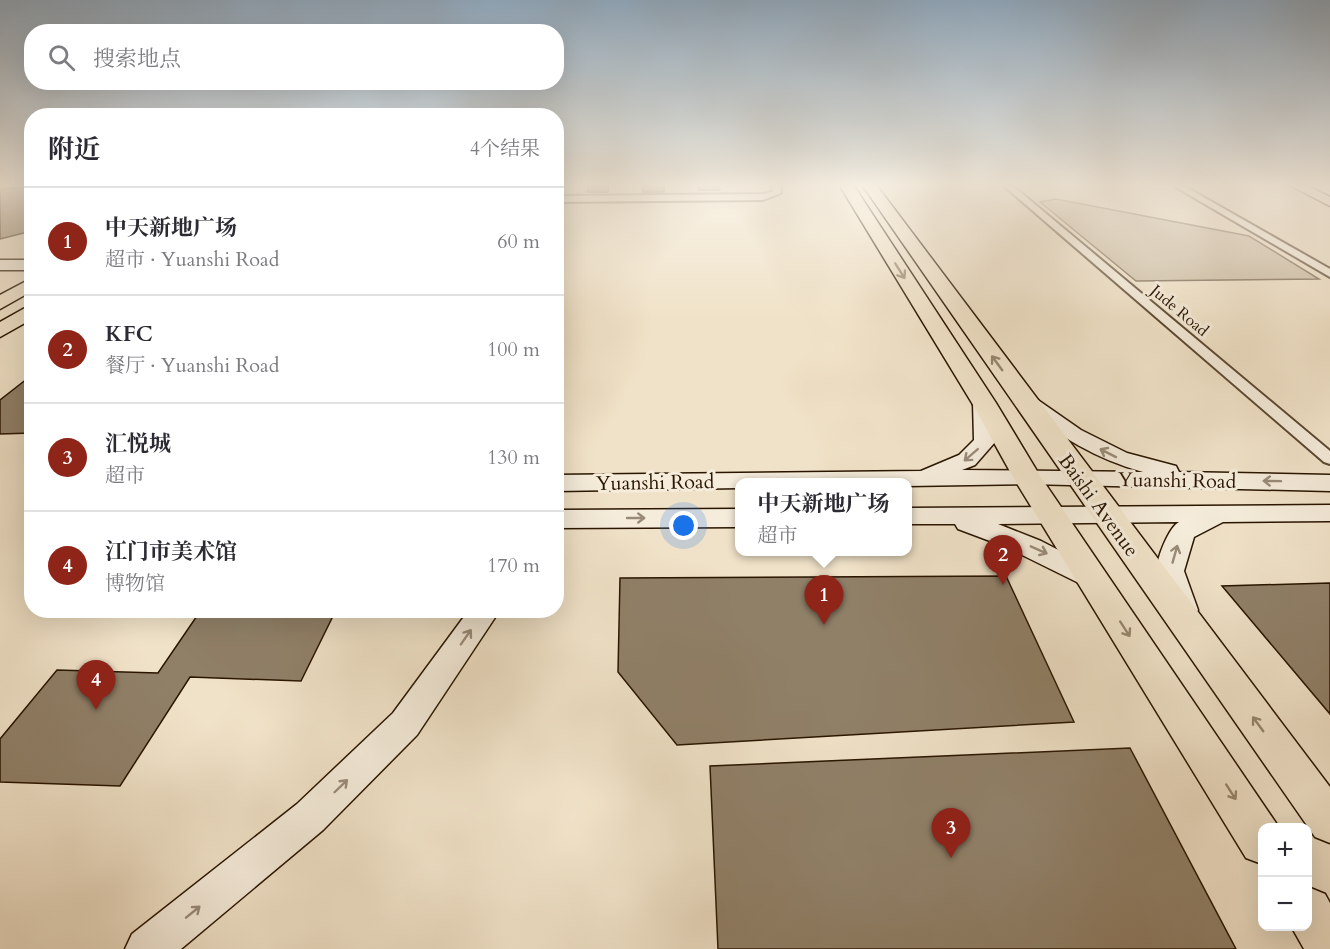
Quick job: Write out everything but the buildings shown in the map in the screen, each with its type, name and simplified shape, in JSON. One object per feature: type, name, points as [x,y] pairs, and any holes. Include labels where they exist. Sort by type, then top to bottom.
[{"type":"main road","points":[[874,230],[984,403],[1027,477],[1258,834]]},
{"type":"main road","name":"Baishi Avenue","points":[[902,230],[1330,822]]},
{"type":"main road","points":[[0,265],[24,265]]},
{"type":"main road","points":[[0,272],[24,272]]},
{"type":"main road","points":[[0,303],[24,288]]},
{"type":"main road","points":[[0,331],[24,315]]},
{"type":"main road","points":[[1021,397],[1072,435],[1119,458],[1205,480]]},
{"type":"main road","points":[[919,480],[967,460],[985,441],[984,403]]},
{"type":"main road","name":"Yuanshi Road","points":[[912,480],[1027,477],[1330,483]]},
{"type":"main road","name":"Yuanshi Road","points":[[564,483],[735,481]]},
{"type":"main road","points":[[605,519],[601,502],[613,482]]},
{"type":"main road","points":[[1190,629],[1170,571],[1182,532],[1222,512]]},
{"type":"main road","name":"Yuanshi Road","points":[[912,516],[1330,513]]},
{"type":"main road","points":[[944,516],[991,530],[1048,554],[1093,580]]},
{"type":"main road","name":"Yuanshi Road","points":[[564,519],[735,518]]},
{"type":"main road","points":[[147,949],[310,817],[405,724],[480,618]]},
{"type":"main road","points":[[1312,917],[1330,946]]},
{"type":"street","name":"Jude Road","points":[[1060,230],[1330,459]]},
{"type":"street","points":[[1254,230],[1330,274]]},
{"type":"shaded area","points":[[1074,230],[1219,230],[1249,236],[1319,279],[1136,281]]},
{"type":"place","name":"KFC","points":[[1003,585]]},
{"type":"place","name":"中天新地广场","points":[[824,625]]},
{"type":"place","name":"江门市美术馆","points":[[96,710]]},
{"type":"place","name":"汇悦城","points":[[951,858]]}]
